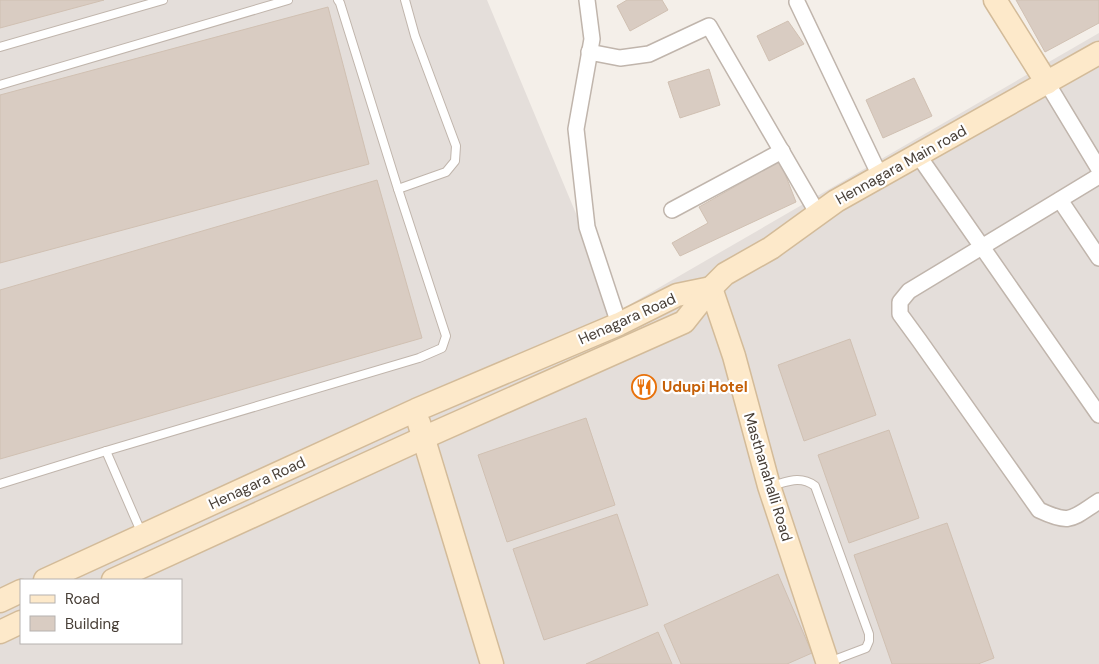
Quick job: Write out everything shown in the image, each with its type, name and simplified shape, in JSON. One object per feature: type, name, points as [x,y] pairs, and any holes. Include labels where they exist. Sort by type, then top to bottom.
[{"type":"street","points":[[588,0],[592,39],[576,129],[586,227],[619,324]]},
{"type":"street","points":[[995,0],[1099,169]]},
{"type":"street","points":[[797,2],[880,176]]},
{"type":"street","points":[[590,52],[620,58],[649,54],[709,26],[818,214]]},
{"type":"street","name":"Hennagara Main road","points":[[711,288],[726,274],[771,248],[836,201],[1099,54]]},
{"type":"street","points":[[672,210],[782,151]]},
{"type":"street","points":[[918,155],[1099,415]]},
{"type":"street","points":[[1099,176],[909,292],[900,302],[900,314],[1039,510],[1057,519],[1072,519],[1099,501]]},
{"type":"street","points":[[1060,200],[1099,258]]},
{"type":"street","name":"Henagara Road","points":[[47,579],[416,410],[619,324],[677,295],[711,288]]},
{"type":"street","name":"Henagara Road","points":[[115,579],[423,438],[684,322],[711,288]]},
{"type":"street","name":"Masthanahalli Road","points":[[711,288],[734,356],[769,486],[828,663]]},
{"type":"street","points":[[416,410],[492,664]]},
{"type":"street","points":[[0,601],[20,591]]},
{"type":"street","points":[[0,632],[20,622]]},
{"type":"lane","points":[[0,47],[163,0]]},
{"type":"lane","points":[[0,85],[288,0]]},
{"type":"lane","points":[[0,484],[420,358],[442,348],[446,336],[338,0]]},
{"type":"lane","points":[[398,189],[446,172],[455,161],[456,146],[415,36],[405,0]]},
{"type":"lane","points":[[106,451],[142,535]]},
{"type":"lane","points":[[769,486],[800,479],[808,481],[815,486],[869,634],[866,648],[828,663]]},
{"type":"shaded area","points":[[0,0],[487,0],[617,312],[1099,33],[1099,664],[0,664]]},
{"type":"building","points":[[0,0],[104,0],[0,28]]},
{"type":"building","points":[[627,0],[662,0],[668,10],[630,31],[617,6]]},
{"type":"building","points":[[1016,0],[1099,0],[1099,23],[1045,52]]},
{"type":"building","points":[[328,7],[369,164],[0,263],[0,95]]},
{"type":"building","points":[[788,21],[804,44],[769,61],[757,36]]},
{"type":"building","points":[[709,69],[720,105],[680,118],[668,82]]},
{"type":"building","points":[[914,78],[932,116],[883,138],[866,100]]},
{"type":"building","points":[[780,161],[796,202],[680,256],[672,243],[708,223],[699,207]]},
{"type":"building","points":[[377,180],[422,338],[0,459],[0,290]]},
{"type":"building","points":[[850,339],[876,415],[804,441],[778,365]]},
{"type":"building","points":[[586,418],[615,505],[507,542],[478,455]]},
{"type":"building","points":[[889,430],[919,518],[849,543],[818,455]]},
{"type":"building","points":[[617,514],[648,605],[544,640],[513,549]]},
{"type":"building","points":[[947,523],[994,658],[978,664],[892,664],[854,555]]},
{"type":"building","points":[[778,574],[812,653],[787,664],[681,664],[664,625]]},
{"type":"building","points":[[658,632],[672,664],[586,664]]},
{"type":"place","name":"Udupi Hotel","points":[[644,387]]}]
